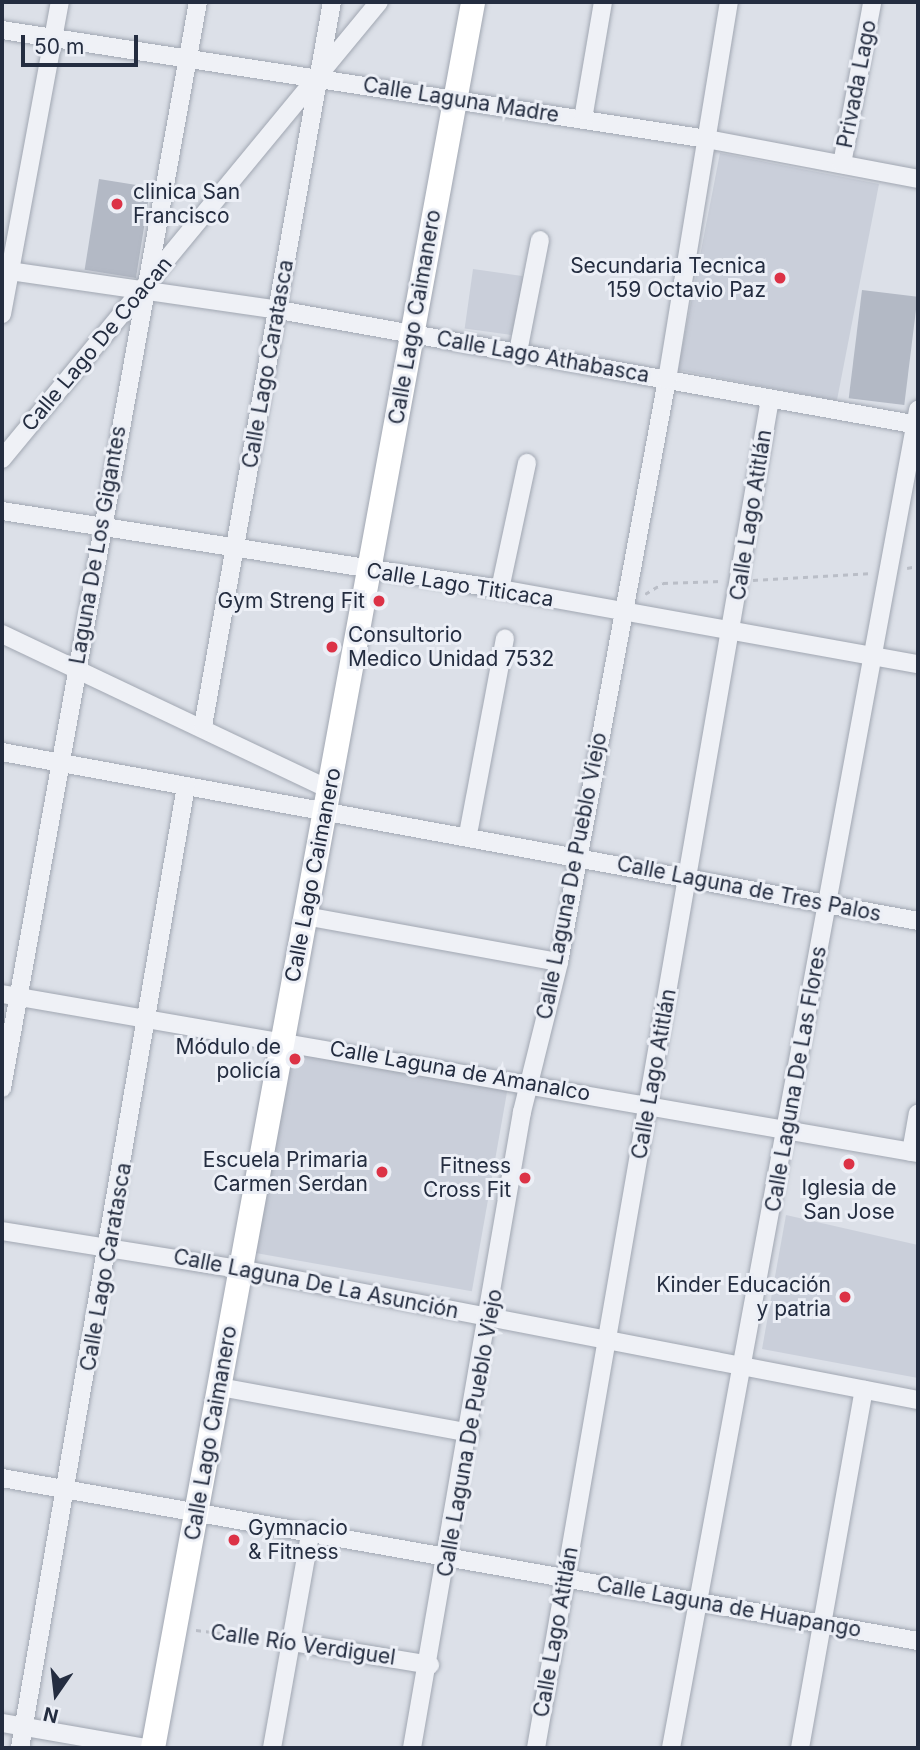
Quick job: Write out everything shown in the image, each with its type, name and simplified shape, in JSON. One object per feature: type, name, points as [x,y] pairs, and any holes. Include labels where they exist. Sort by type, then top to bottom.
[{"type":"street","points":[[2,314],[6,270],[60,2]]},
{"type":"street","name":"Laguna De Los Gigantes","points":[[2,1088],[10,996],[59,763],[104,528],[141,290],[198,2]]},
{"type":"street","name":"Calle Lago Caratasca","points":[[204,726],[332,2]]},
{"type":"street","name":"Calle Lago De Coacan","points":[[2,459],[379,2]]},
{"type":"street","name":"Calle Lago Caimanero","points":[[153,1748],[473,2]]},
{"type":"street","points":[[583,119],[603,2]]},
{"type":"street","name":"Calle Laguna De Pueblo Viejo","points":[[412,1748],[450,1556],[530,1084],[559,962],[621,614],[667,380],[729,2]]},
{"type":"street","name":"Privada Lago","points":[[842,164],[872,3]]},
{"type":"street","name":"Calle Laguna Madre","points":[[2,30],[455,98],[707,139],[918,179]]},
{"type":"street","points":[[518,352],[540,240]]},
{"type":"street","name":"Calle Lago Athabasca","points":[[6,270],[279,310],[770,399],[917,420]]},
{"type":"street","name":"Calle Lago Atitlán","points":[[536,1748],[604,1339],[689,877],[770,399]]},
{"type":"street","name":"Calle Laguna De Las Flores","points":[[671,1748],[702,1602],[743,1366],[789,1131],[826,902],[917,420]]},
{"type":"street","points":[[500,589],[527,463]]},
{"type":"street","name":"Calle Lago Titicaca","points":[[2,511],[370,571],[500,589],[621,614],[918,664]]},
{"type":"street","points":[[2,634],[204,726],[327,798]]},
{"type":"street","points":[[468,834],[505,638]]},
{"type":"street","name":"Calle Laguna de Tres Palos","points":[[2,752],[186,786],[327,798],[468,834],[918,921]]},
{"type":"street","name":"Calle Lago Caratasca","points":[[20,1748],[151,1017],[186,786]]},
{"type":"street","points":[[306,916],[559,962]]},
{"type":"street","name":"Calle Laguna de Amanalco","points":[[10,996],[151,1017],[915,1152]]},
{"type":"street","points":[[915,1152],[918,1114]]},
{"type":"street","name":"Calle Laguna De La Asunción","points":[[2,1231],[240,1269],[918,1400]]},
{"type":"street","points":[[220,1387],[470,1433]]},
{"type":"street","points":[[800,1748],[864,1390]]},
{"type":"street","name":"Calle Laguna de Huapango","points":[[2,1478],[311,1530],[565,1579],[918,1641]]},
{"type":"street","points":[[272,1748],[311,1530]]},
{"type":"street","name":"Calle Río Verdiguel","points":[[293,1642],[430,1665]]},
{"type":"street","points":[[2,1723],[145,1748]]},
{"type":"path","name":"Calle Río Verdiguel","points":[[176,1626],[293,1642]]},
{"type":"shaded area","name":"Secundaria Tecnica 159 Octavio Paz","points":[[720,153],[879,184],[837,401],[678,370]]},
{"type":"shaded area","points":[[473,269],[525,276],[517,336],[465,328]]},
{"type":"shaded area","name":"Escuela Primaria Carmen Serdan","points":[[290,1050],[508,1088],[472,1291],[254,1253]]},
{"type":"shaded area","name":"Kinder Educación y patria","points":[[786,1215],[918,1245],[918,1378],[762,1349]]},
{"type":"building","points":[[99,179],[150,187],[136,278],[85,270]]},
{"type":"building","points":[[862,290],[918,297],[904,405],[849,398]]},
{"type":"place","name":"clinica San Francisco","points":[[117,204]]},
{"type":"place","name":"Secundaria Tecnica 159 Octavio Paz","points":[[780,278]]},
{"type":"place","name":"Gym Streng Fit","points":[[379,601]]},
{"type":"place","name":"Consultorio Medico Unidad 7532","points":[[332,647]]},
{"type":"place","name":"Módulo de policía","points":[[295,1059]]},
{"type":"place","name":"Iglesia de San Jose","points":[[849,1164]]},
{"type":"place","name":"Escuela Primaria Carmen Serdan","points":[[382,1172]]},
{"type":"place","name":"Fitness Cross Fit","points":[[525,1178]]},
{"type":"place","name":"Kinder Educación y patria","points":[[845,1297]]},
{"type":"place","name":"Gymnacio & Fitness","points":[[234,1540]]}]
